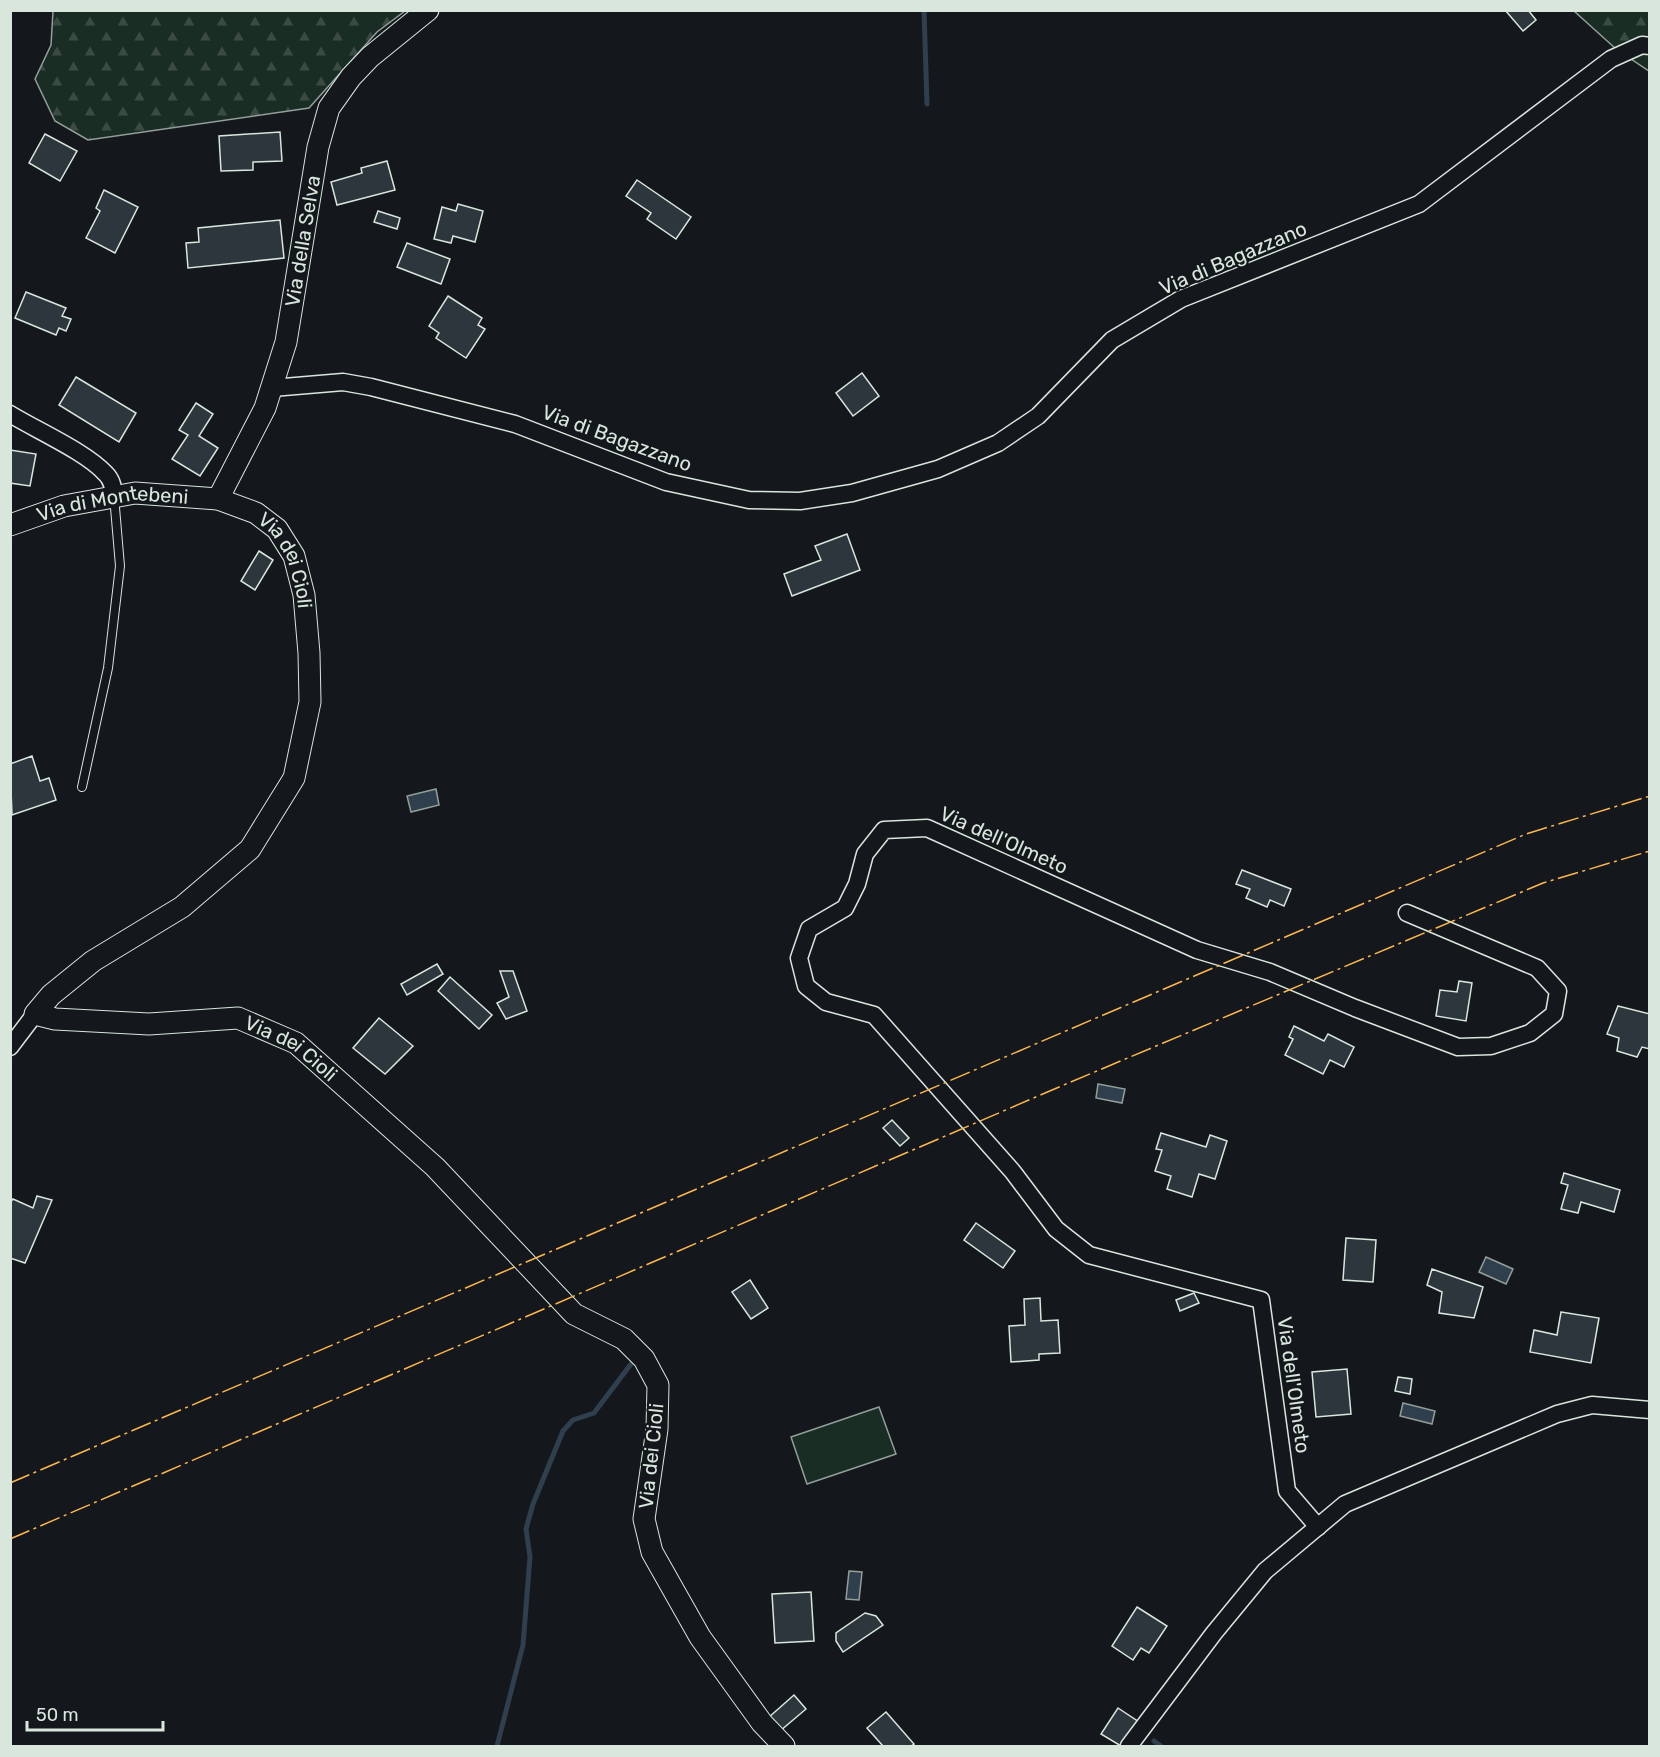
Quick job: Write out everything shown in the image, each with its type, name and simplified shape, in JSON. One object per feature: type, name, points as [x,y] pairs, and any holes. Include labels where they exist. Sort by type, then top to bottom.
[{"type":"street","name":"Via della Selva","points":[[218,499],[256,429],[286,342],[318,147],[329,108],[351,77],[370,57],[428,10]]},
{"type":"street","name":"Via di Bagazzano","points":[[272,388],[343,382],[371,387],[515,424],[666,482],[749,500],[800,501],[852,493],[938,468],[998,443],[1038,416],[1112,340],[1181,299],[1419,204],[1611,60],[1642,45],[1650,46]]},
{"type":"street","points":[[10,414],[93,463],[107,474],[112,483],[114,495]]},
{"type":"street","name":"Via di Montebeni","points":[[10,525],[49,510],[114,495],[135,493],[218,499]]},
{"type":"street","name":"Via dei Cioli","points":[[218,499],[256,513],[277,529],[294,556],[304,595],[310,702],[294,778],[250,849],[182,907],[93,961],[51,995],[35,1014],[55,1019],[149,1024],[238,1018],[296,1043],[435,1167],[574,1314],[624,1339],[644,1359],[658,1385],[657,1429],[644,1519],[652,1552],[700,1637],[762,1723],[784,1746]]},
{"type":"street","name":"Via dell'Olmeto","points":[[1318,1527],[1287,1491],[1261,1300],[1089,1255],[1056,1229],[1012,1172],[874,1015],[826,1002],[806,986],[799,958],[809,929],[845,908],[857,884],[865,854],[884,830],[927,828],[1197,950],[1270,972],[1355,1008],[1458,1047],[1491,1046],[1530,1034],[1554,1014],[1558,991],[1537,968],[1407,913]]},
{"type":"street","points":[[10,1047],[35,1014]]},
{"type":"street","points":[[1129,1746],[1265,1571],[1344,1504],[1363,1494],[1557,1414],[1592,1405],[1650,1410]]},
{"type":"lane","points":[[82,787],[108,668],[118,578],[114,495]]},
{"type":"green space","points":[[53,10],[405,11],[377,32],[309,108],[88,140],[55,121],[35,79],[51,45]]},
{"type":"green space","points":[[1574,11],[1649,11],[1649,71],[1616,49]]},
{"type":"green space","points":[[879,1407],[896,1454],[807,1484],[791,1437]]},
{"type":"water","points":[[436,789],[439,805],[411,812],[407,796]]},
{"type":"water","points":[[1098,1084],[1125,1089],[1122,1103],[1096,1098]]},
{"type":"water","points":[[1486,1257],[1513,1269],[1506,1284],[1479,1272]]},
{"type":"water","points":[[1403,1403],[1435,1411],[1432,1424],[1400,1416]]},
{"type":"water","points":[[849,1571],[862,1572],[859,1600],[846,1599]]},
{"type":"building","points":[[1505,10],[1528,10],[1536,20],[1523,31]]},
{"type":"building","points":[[280,132],[282,161],[253,162],[253,170],[221,171],[219,136]]},
{"type":"building","points":[[45,134],[77,151],[60,181],[29,163]]},
{"type":"building","points":[[387,161],[395,190],[337,205],[331,182],[362,173],[361,168]]},
{"type":"building","points":[[637,180],[691,217],[676,239],[647,219],[651,213],[626,196]]},
{"type":"building","points":[[104,190],[138,207],[115,253],[86,238],[100,211],[96,208]]},
{"type":"building","points":[[458,204],[483,211],[475,242],[453,236],[451,243],[434,239],[442,207],[456,211]]},
{"type":"building","points":[[378,211],[400,218],[397,229],[374,222]]},
{"type":"building","points":[[280,220],[284,258],[188,268],[186,243],[199,242],[198,228]]},
{"type":"building","points":[[407,243],[450,259],[441,284],[397,267]]},
{"type":"building","points":[[26,292],[66,308],[62,316],[71,319],[66,331],[59,328],[56,335],[15,318]]},
{"type":"building","points":[[448,296],[482,318],[478,325],[485,329],[466,358],[436,338],[439,333],[429,326]]},
{"type":"building","points":[[862,373],[879,396],[853,416],[836,393]]},
{"type":"building","points":[[76,377],[136,413],[119,442],[59,405]]},
{"type":"building","points":[[196,403],[213,414],[199,436],[218,448],[200,476],[172,459],[188,435],[179,430]]},
{"type":"building","points":[[10,450],[36,454],[30,486],[10,483]]},
{"type":"building","points":[[847,534],[860,570],[792,596],[784,574],[821,560],[815,546]]},
{"type":"building","points":[[259,551],[273,560],[255,590],[241,581]]},
{"type":"building","points":[[32,756],[40,781],[49,778],[56,800],[12,815],[10,764]]},
{"type":"building","points":[[1242,870],[1291,889],[1284,906],[1270,900],[1267,907],[1246,898],[1250,889],[1236,884]]},
{"type":"building","points":[[437,964],[443,974],[407,995],[401,984]]},
{"type":"building","points":[[500,971],[513,971],[527,1011],[506,1019],[497,1003],[509,997]]},
{"type":"building","points":[[450,977],[492,1015],[479,1029],[438,991]]},
{"type":"building","points":[[1459,981],[1472,983],[1466,1021],[1436,1016],[1440,990],[1457,992]]},
{"type":"building","points":[[1618,1006],[1650,1014],[1650,1049],[1642,1047],[1637,1057],[1617,1051],[1619,1038],[1607,1034]]},
{"type":"building","points":[[379,1018],[413,1046],[385,1074],[353,1048]]},
{"type":"building","points":[[1294,1026],[1324,1041],[1328,1034],[1354,1047],[1344,1067],[1330,1060],[1323,1074],[1285,1055],[1293,1039],[1289,1037]]},
{"type":"building","points":[[892,1120],[909,1138],[900,1146],[883,1128]]},
{"type":"building","points":[[1161,1133],[1206,1147],[1210,1135],[1227,1141],[1215,1179],[1199,1174],[1192,1197],[1167,1189],[1171,1176],[1155,1171],[1162,1150],[1156,1149]]},
{"type":"building","points":[[1564,1173],[1620,1190],[1614,1212],[1581,1202],[1578,1213],[1561,1209],[1568,1185],[1561,1183]]},
{"type":"building","points":[[37,1196],[52,1200],[25,1263],[10,1258],[10,1203],[13,1199],[33,1208]]},
{"type":"building","points":[[976,1223],[1015,1251],[1003,1268],[964,1240]]},
{"type":"building","points":[[1346,1238],[1376,1240],[1373,1282],[1343,1280]]},
{"type":"building","points":[[1432,1269],[1483,1287],[1474,1318],[1439,1313],[1442,1292],[1427,1285]]},
{"type":"building","points":[[750,1280],[768,1308],[751,1319],[732,1292]]},
{"type":"building","points":[[1194,1293],[1199,1303],[1180,1311],[1176,1300]]},
{"type":"building","points":[[1040,1298],[1041,1321],[1058,1320],[1060,1353],[1039,1354],[1039,1360],[1011,1362],[1009,1326],[1025,1325],[1024,1299]]},
{"type":"building","points":[[1561,1312],[1599,1318],[1591,1363],[1530,1352],[1534,1330],[1557,1335]]},
{"type":"building","points":[[1347,1369],[1351,1414],[1316,1417],[1312,1372]]},
{"type":"building","points":[[1398,1377],[1412,1379],[1410,1394],[1395,1391]]},
{"type":"building","points":[[811,1592],[814,1641],[775,1643],[772,1594]]},
{"type":"building","points":[[1137,1607],[1167,1626],[1149,1653],[1141,1648],[1133,1660],[1112,1646]]},
{"type":"building","points":[[865,1613],[876,1616],[883,1625],[843,1652],[836,1641],[836,1633]]},
{"type":"building","points":[[794,1695],[806,1709],[780,1731],[768,1718]]},
{"type":"building","points":[[1118,1708],[1139,1722],[1121,1746],[1101,1734]]},
{"type":"building","points":[[886,1712],[914,1744],[911,1746],[883,1746],[867,1728]]},
{"type":"waterway","points":[[924,10],[927,104]]},
{"type":"waterway","points":[[497,1746],[523,1645],[530,1557],[526,1529],[533,1504],[563,1431],[573,1420],[594,1413],[634,1360]]},
{"type":"waterway","points":[[1154,1741],[1161,1746]]},
{"type":"power","points":[[10,1483],[1526,834],[1650,796]]},
{"type":"power","points":[[10,1539],[1066,1084],[1543,883],[1650,851]]}]
